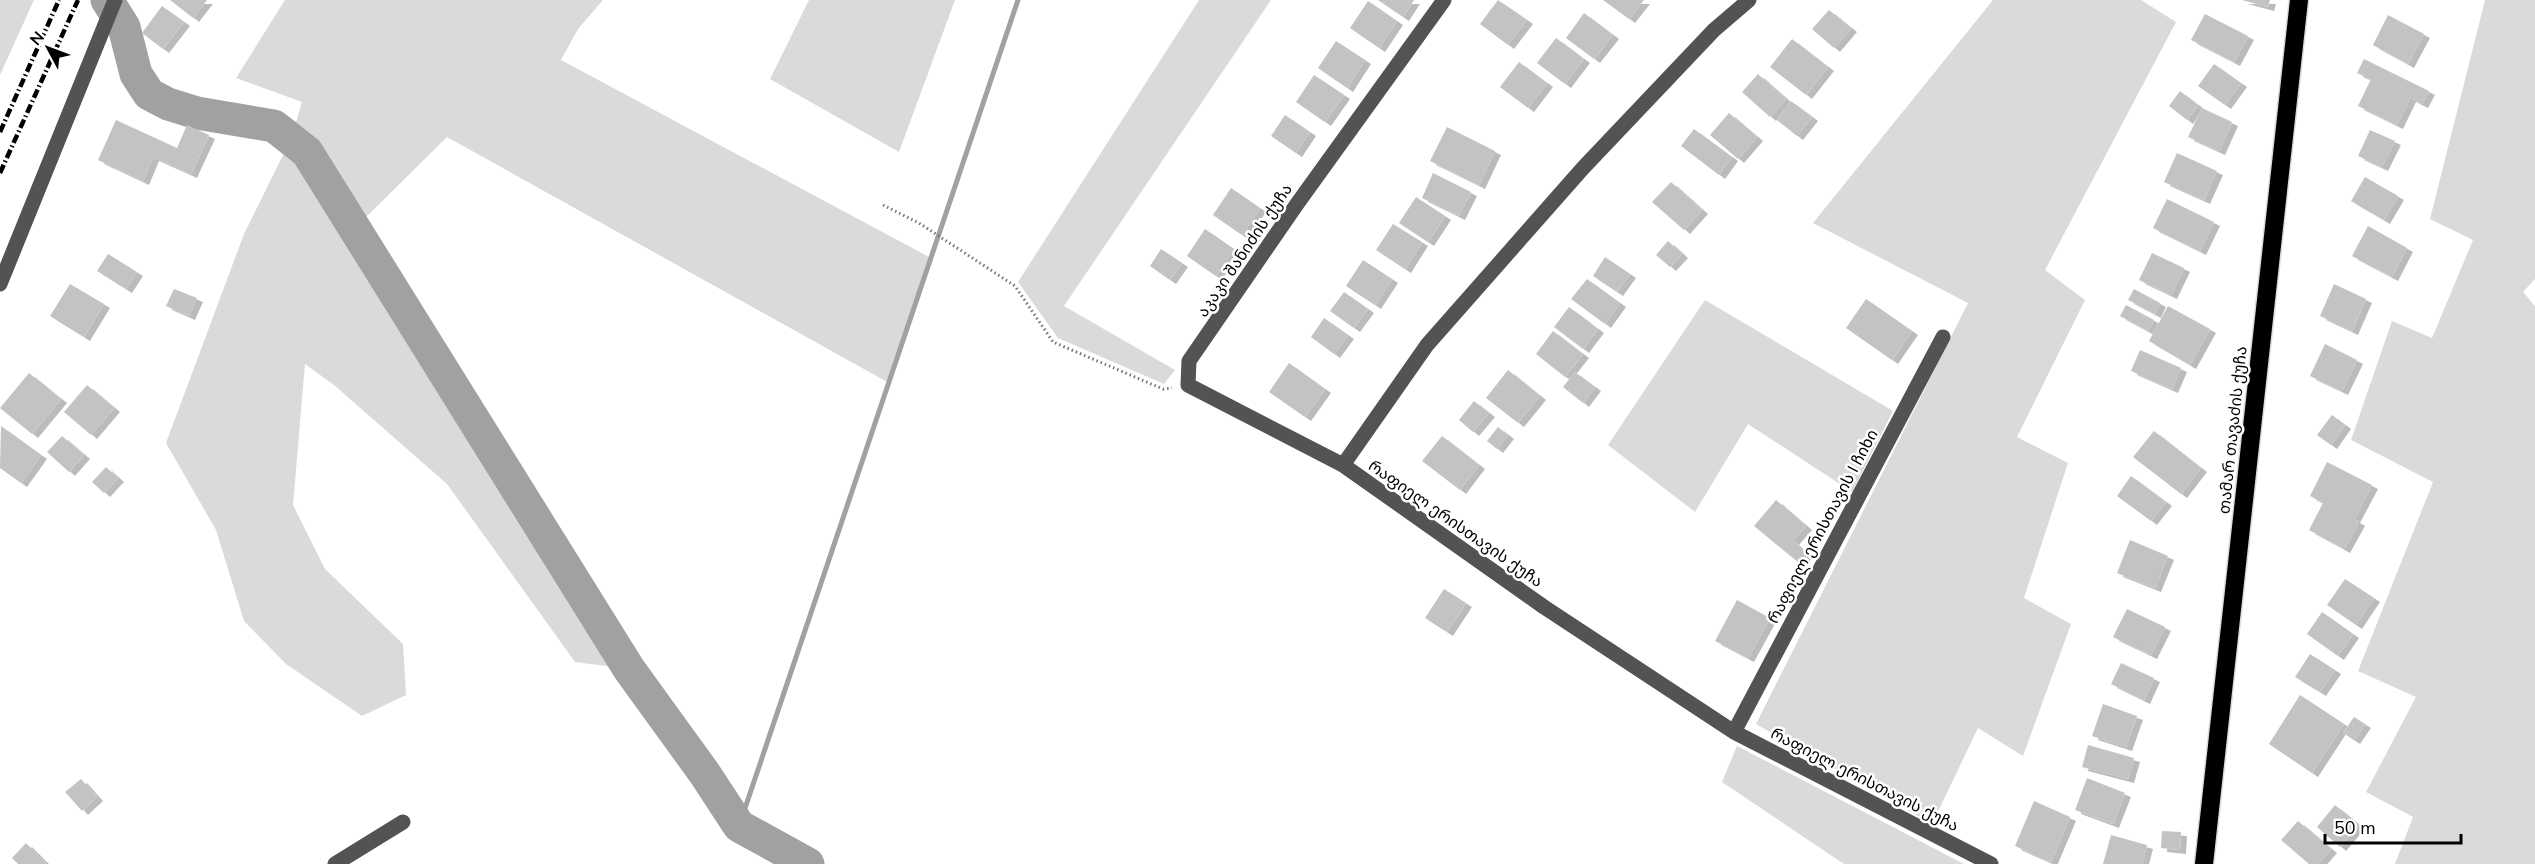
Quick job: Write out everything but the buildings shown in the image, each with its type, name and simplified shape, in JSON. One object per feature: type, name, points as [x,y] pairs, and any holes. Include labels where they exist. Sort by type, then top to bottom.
[{"type":"highway","name":"თამარ თავაძის ქუჩა","points":[[2204,864],[2299,0]]},
{"type":"street","points":[[0,284],[115,0]]},
{"type":"street","name":"აკაკი შანიძის ქუჩა","points":[[1188,385],[1190,361],[1297,204],[1444,0]]},
{"type":"street","name":"რაფიელ ერისთავის ქუჩა","points":[[1749,0],[1714,30],[1583,168],[1427,345],[1343,465],[1544,607],[1734,732],[1991,864]]},
{"type":"street","name":"რაფიელ ერისთავის I ჩიხი","points":[[1734,732],[1943,337]]},
{"type":"street","points":[[1188,385],[1343,465]]},
{"type":"street","points":[[335,864],[403,822]]},
{"type":"path","points":[[883,205],[946,240],[1015,286],[1053,342],[1163,389],[1188,385]]},
{"type":"shaded area","points":[[0,0],[34,0],[0,75]]},
{"type":"shaded area","points":[[285,0],[603,0],[578,29],[561,60],[931,258],[889,383],[447,137],[355,228],[629,669],[575,662],[447,484],[334,385],[305,364],[293,505],[325,569],[403,644],[406,695],[362,716],[286,664],[244,621],[216,530],[166,443],[244,234],[291,139],[302,102],[236,78]]},
{"type":"shaded area","points":[[809,0],[955,0],[899,152],[770,79]]},
{"type":"shaded area","points":[[1199,0],[1271,0],[1064,306],[1175,370],[1164,384],[1058,338],[1018,282]]},
{"type":"shaded area","points":[[1993,0],[2141,0],[2176,22],[2045,270],[2085,300],[2017,437],[2068,463],[2024,598],[2071,624],[2023,756],[1978,728],[1932,824],[1756,724],[1968,303],[1813,223]]},
{"type":"shaded area","points":[[2485,0],[2535,0],[2535,279],[2523,292],[2535,306],[2535,864],[2395,864],[2413,817],[2366,792],[2416,697],[2358,671],[2433,482],[2351,440],[2392,321],[2432,338],[2473,240],[2430,219]]},
{"type":"shaded area","points":[[1705,300],[1893,411],[1852,492],[1748,424],[1695,512],[1608,445]]},
{"type":"shaded area","points":[[1737,746],[1964,864],[1844,864],[1722,782]]},
{"type":"waterway","points":[[107,0],[124,27],[136,74],[149,94],[168,104],[197,113],[274,126],[307,152],[629,669],[705,774],[739,826],[808,864]]},
{"type":"waterway","points":[[739,826],[1018,0]]},
{"type":"railway","points":[[0,132],[59,0]]},
{"type":"railway","points":[[0,173],[78,0]]}]
